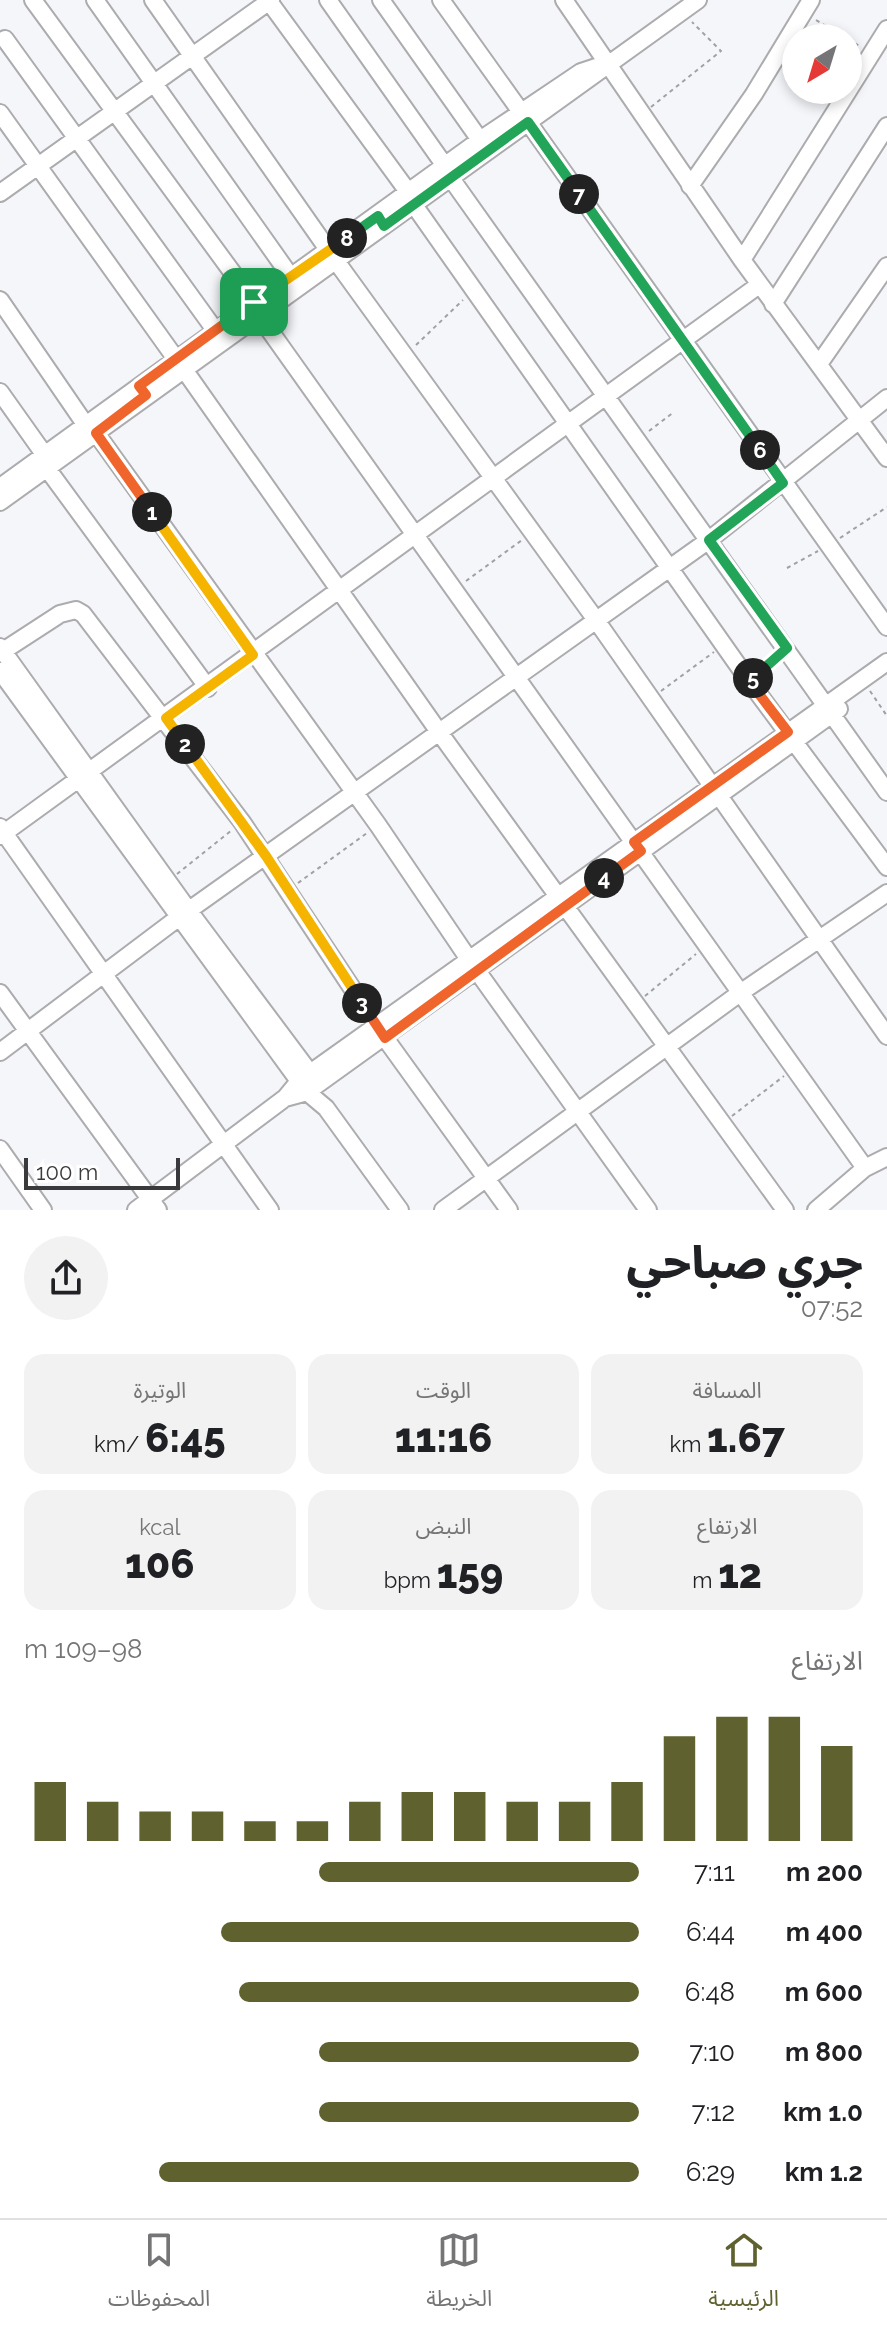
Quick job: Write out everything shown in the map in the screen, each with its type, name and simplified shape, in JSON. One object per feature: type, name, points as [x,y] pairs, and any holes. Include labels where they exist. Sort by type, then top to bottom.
[{"type":"street","points":[[33,0],[417,533],[865,1168]]},
{"type":"street","points":[[95,0],[291,277]]},
{"type":"street","points":[[153,0],[491,479],[596,620],[887,1036]]},
{"type":"street","points":[[0,193],[270,0],[749,681],[887,867]]},
{"type":"street","points":[[328,0],[887,792]]},
{"type":"street","points":[[381,0],[480,140]]},
{"type":"street","points":[[441,0],[887,627]]},
{"type":"street","points":[[564,0],[759,285],[887,458]]},
{"type":"street","points":[[447,172],[480,140],[587,83],[608,63],[698,0]]},
{"type":"street","points":[[690,186],[754,94],[807,6]]},
{"type":"street","points":[[742,260],[887,29]]},
{"type":"street","points":[[2,39],[215,330]]},
{"type":"street","points":[[0,113],[439,732],[785,1210]]},
{"type":"street","points":[[0,487],[45,461],[525,117]]},
{"type":"street","points":[[773,304],[887,126]]},
{"type":"street","points":[[180,363],[215,330],[256,308],[291,277],[332,256]]},
{"type":"street","points":[[819,364],[887,266]]},
{"type":"street","points":[[270,1210],[225,1142],[1,832],[208,688],[759,285]]},
{"type":"street","points":[[0,300],[378,825],[473,966],[648,1210]]},
{"type":"street","points":[[0,392],[45,461],[208,688]]},
{"type":"street","points":[[0,1052],[184,914],[709,540],[887,398]]},
{"type":"street","points":[[0,502],[45,461]]},
{"type":"street","points":[[400,1210],[84,777],[1,649],[60,614],[76,610],[83,614],[166,718],[242,822],[381,1032],[509,1210]]},
{"type":"street","points":[[136,1210],[155,1204],[225,1142],[831,709],[887,662]]},
{"type":"street","points":[[0,671],[169,881],[184,914]]},
{"type":"street","points":[[831,709],[887,676]]},
{"type":"street","points":[[443,1210],[740,993],[887,893]]},
{"type":"street","points":[[0,993],[155,1204]]},
{"type":"street","points":[[0,1149],[43,1210]]},
{"type":"street","points":[[816,1210],[865,1168],[887,1157]]},
{"type":"path","points":[[807,6],[829,24]]},
{"type":"path","points":[[642,114],[706,67],[721,51],[683,13]]},
{"type":"path","points":[[405,355],[473,291]]},
{"type":"path","points":[[639,439],[674,412]]},
{"type":"path","points":[[455,589],[533,532]]},
{"type":"path","points":[[651,699],[724,644]]},
{"type":"path","points":[[749,681],[787,648]]},
{"type":"path","points":[[869,689],[887,716]]},
{"type":"path","points":[[169,881],[242,822]]},
{"type":"path","points":[[288,891],[378,825]]},
{"type":"path","points":[[635,1003],[706,946]]},
{"type":"path","points":[[722,1124],[794,1068]]},
{"type":"route","points":[[528,122],[783,483],[709,540],[787,648],[749,681],[788,732],[634,842],[641,851],[385,1038],[266,856],[166,718],[253,655],[96,433],[146,395],[139,386],[254,302],[378,216],[384,226],[528,122]]}]
